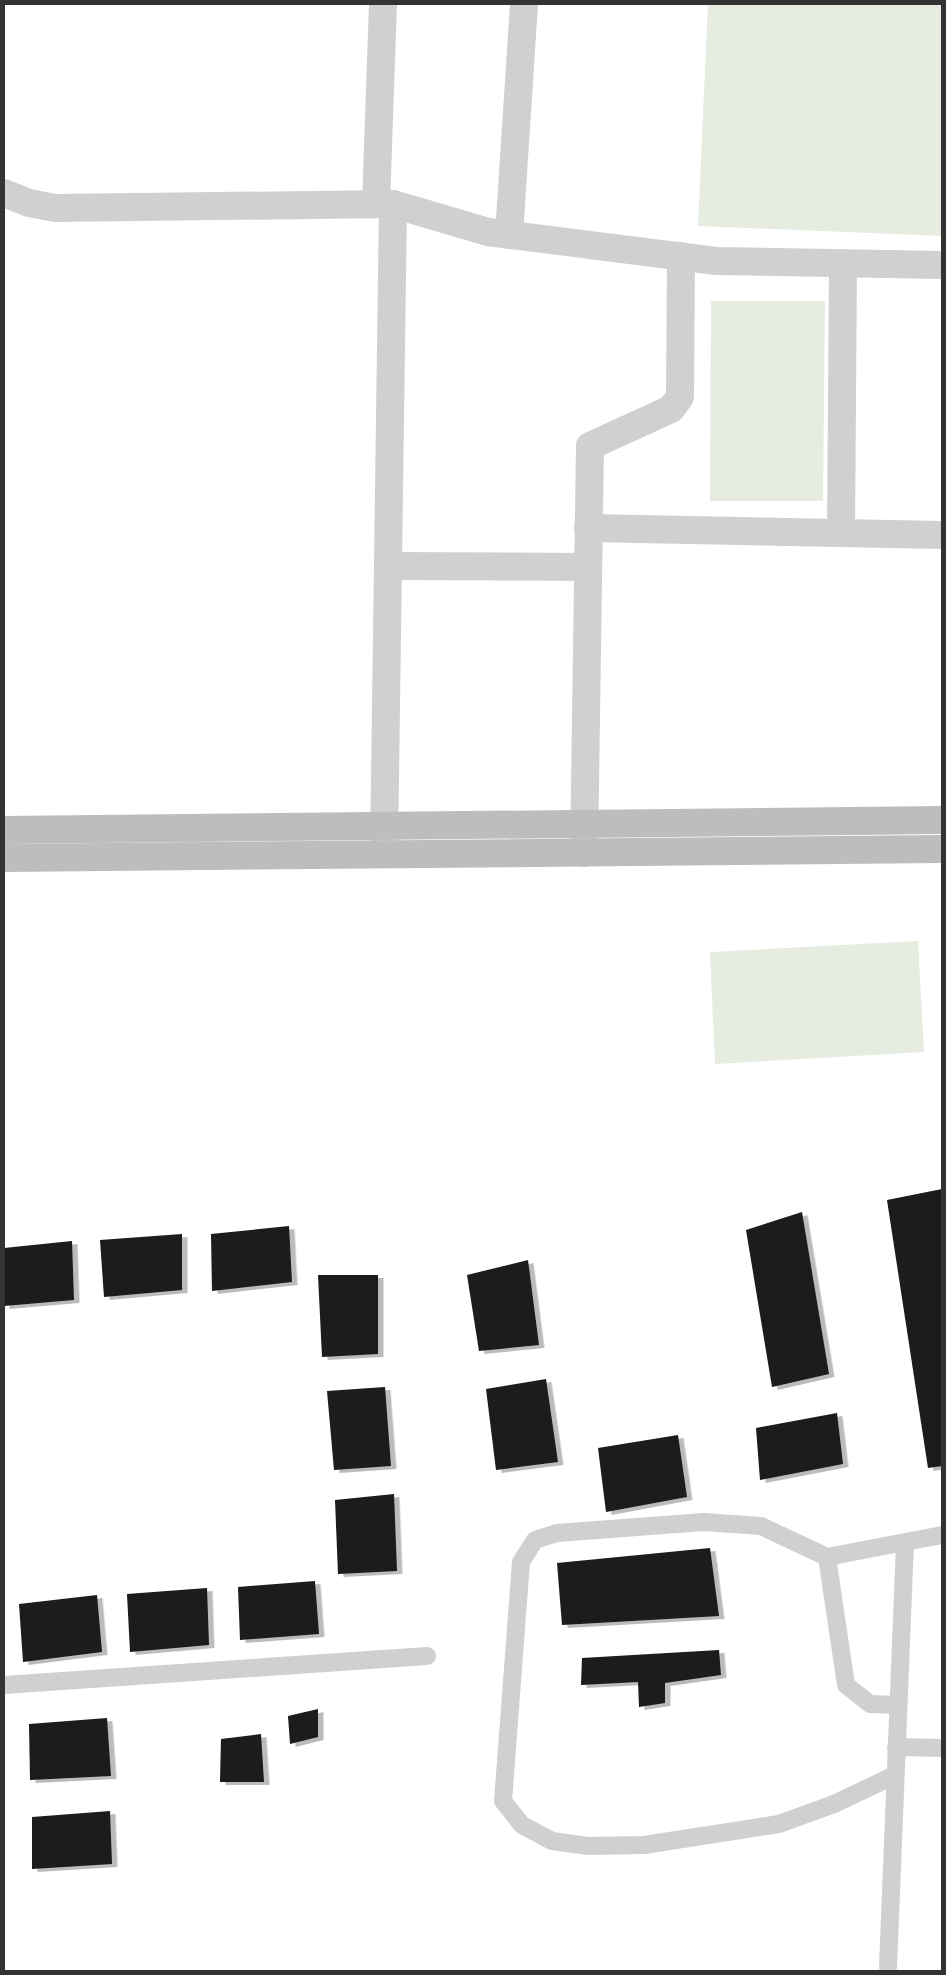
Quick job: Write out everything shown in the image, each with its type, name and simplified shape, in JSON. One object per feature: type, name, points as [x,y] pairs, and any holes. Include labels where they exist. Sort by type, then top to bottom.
[{"type":"main road","points":[[4,830],[942,820]]},
{"type":"main road","points":[[4,858],[942,849]]},
{"type":"street","points":[[383,4],[388,566],[384,854]]},
{"type":"street","points":[[509,235],[524,4]]},
{"type":"street","points":[[4,193],[29,203],[55,208],[384,204],[488,232],[716,261],[942,265]]},
{"type":"street","points":[[584,852],[590,446],[671,409],[680,398],[681,256]]},
{"type":"street","points":[[841,533],[843,263]]},
{"type":"street","points":[[588,528],[942,535]]},
{"type":"street","points":[[388,566],[588,567]]},
{"type":"lane","points":[[895,1775],[834,1804],[779,1824],[644,1845],[588,1846],[552,1841],[522,1825],[503,1801],[521,1562],[535,1540],[557,1533],[704,1522],[761,1526],[828,1557],[942,1536]]},
{"type":"lane","points":[[888,1968],[905,1543]]},
{"type":"lane","points":[[828,1557],[846,1685],[870,1704],[898,1705]]},
{"type":"lane","points":[[4,1685],[427,1656]]},
{"type":"lane","points":[[896,1747],[942,1748]]},
{"type":"shaded area","points":[[708,4],[942,4],[942,236],[698,226]]},
{"type":"shaded area","points":[[711,301],[825,301],[823,501],[710,501]]},
{"type":"shaded area","points":[[918,941],[924,1052],[715,1064],[710,952]]},
{"type":"building","points":[[942,1189],[942,1466],[928,1468],[887,1200]]},
{"type":"building","points":[[802,1212],[829,1374],[772,1387],[746,1230]]},
{"type":"building","points":[[289,1226],[292,1282],[212,1291],[211,1234]]},
{"type":"building","points":[[182,1234],[182,1290],[104,1297],[100,1240]]},
{"type":"building","points":[[72,1241],[74,1300],[4,1306],[4,1248]]},
{"type":"building","points":[[528,1260],[539,1345],[479,1351],[467,1275]]},
{"type":"building","points":[[318,1275],[378,1275],[378,1354],[322,1357]]},
{"type":"building","points":[[546,1379],[558,1462],[496,1470],[486,1389]]},
{"type":"building","points":[[385,1387],[391,1466],[334,1470],[327,1391]]},
{"type":"building","points":[[837,1413],[843,1464],[760,1480],[756,1428]]},
{"type":"building","points":[[678,1435],[687,1497],[606,1512],[598,1448]]},
{"type":"building","points":[[394,1494],[397,1571],[338,1574],[335,1500]]},
{"type":"building","points":[[710,1548],[719,1616],[562,1625],[557,1563]]},
{"type":"building","points":[[315,1581],[319,1634],[240,1640],[238,1587]]},
{"type":"building","points":[[207,1588],[209,1645],[130,1652],[127,1594]]},
{"type":"building","points":[[97,1595],[102,1652],[23,1662],[19,1604]]},
{"type":"building","points":[[719,1650],[721,1675],[665,1683],[665,1703],[639,1707],[638,1682],[581,1685],[582,1658]]},
{"type":"building","points":[[318,1709],[318,1737],[290,1744],[288,1716]]},
{"type":"building","points":[[107,1718],[111,1776],[30,1780],[29,1724]]},
{"type":"building","points":[[261,1734],[264,1782],[220,1782],[221,1739]]},
{"type":"building","points":[[110,1811],[112,1864],[32,1869],[32,1817]]}]
